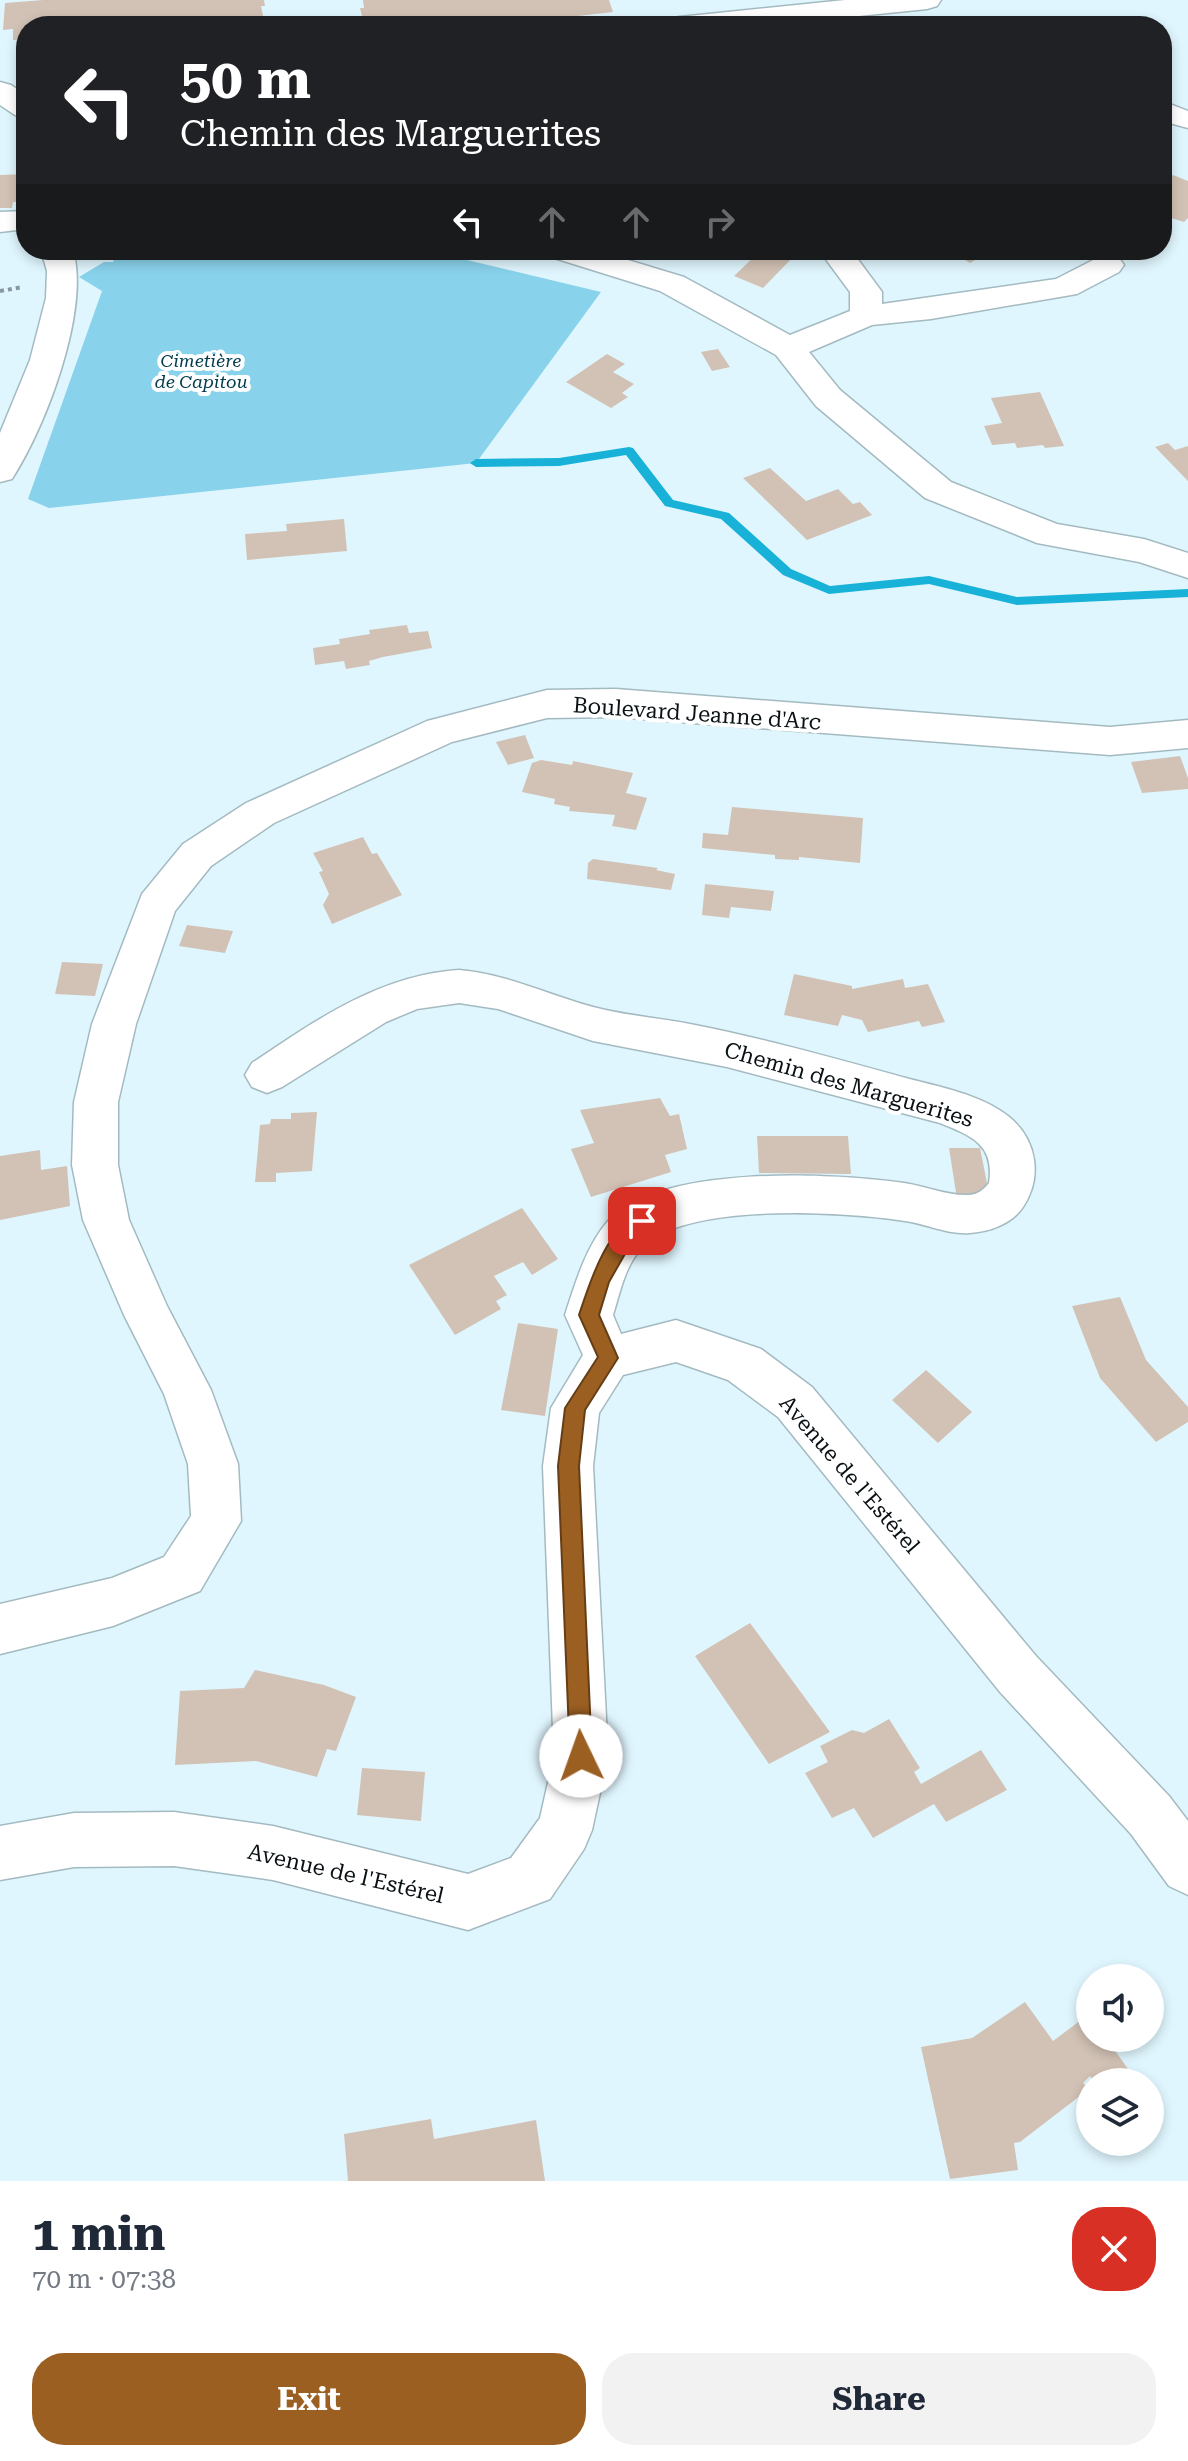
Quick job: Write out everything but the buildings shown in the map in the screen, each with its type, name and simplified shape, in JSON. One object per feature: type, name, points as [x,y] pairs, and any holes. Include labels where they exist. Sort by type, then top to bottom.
[{"type":"street","points":[[774,16],[927,0]]},
{"type":"street","points":[[0,471],[27,413],[63,305],[62,260]]},
{"type":"street","points":[[594,260],[672,284],[788,348],[828,398],[938,490],[1050,535],[1144,551],[1188,566]]},
{"type":"street","points":[[842,260],[866,292],[866,316]]},
{"type":"street","points":[[788,348],[866,316],[931,309],[1065,287],[1108,265]]},
{"type":"street","name":"Boulevard Jeanne d'Arc","points":[[0,1629],[113,1602],[182,1574],[216,1521],[213,1464],[208,1449],[187,1390],[148,1315],[106,1220],[95,1165],[96,1102],[114,1024],[157,905],[197,855],[260,813],[441,731],[547,704],[616,703],[1110,741],[1188,734]]},
{"type":"street","name":"Chemin des Marguerites","points":[[267,1075],[364,1012],[390,1000],[442,987],[477,989],[594,1024],[706,1045],[949,1108],[983,1122],[999,1135],[1011,1151],[1015,1176],[1007,1198],[988,1210],[973,1214],[906,1202],[846,1197],[696,1200],[658,1211],[627,1232],[600,1280],[589,1315],[608,1358]]},
{"type":"street","name":"Avenue de l'Estérel","points":[[0,1853],[74,1840],[174,1839],[273,1853],[468,1902],[530,1879],[565,1830],[581,1756],[568,1466],[575,1408],[608,1358],[676,1341],[744,1364],[795,1402],[1018,1674],[1150,1815],[1188,1867]]},
{"type":"green space","name":"Cimetière de Capitou","points":[[467,260],[601,292],[476,463],[49,508],[28,499],[102,291],[79,277],[104,262]]},
{"type":"waterway","points":[[476,463],[559,462],[629,451],[669,503],[725,516],[787,572],[829,590],[929,580],[1017,601],[1188,593]]},
{"type":"route","points":[[581,1756],[568,1466],[575,1408],[608,1358],[589,1315],[600,1280],[627,1232],[642,1221]]}]
